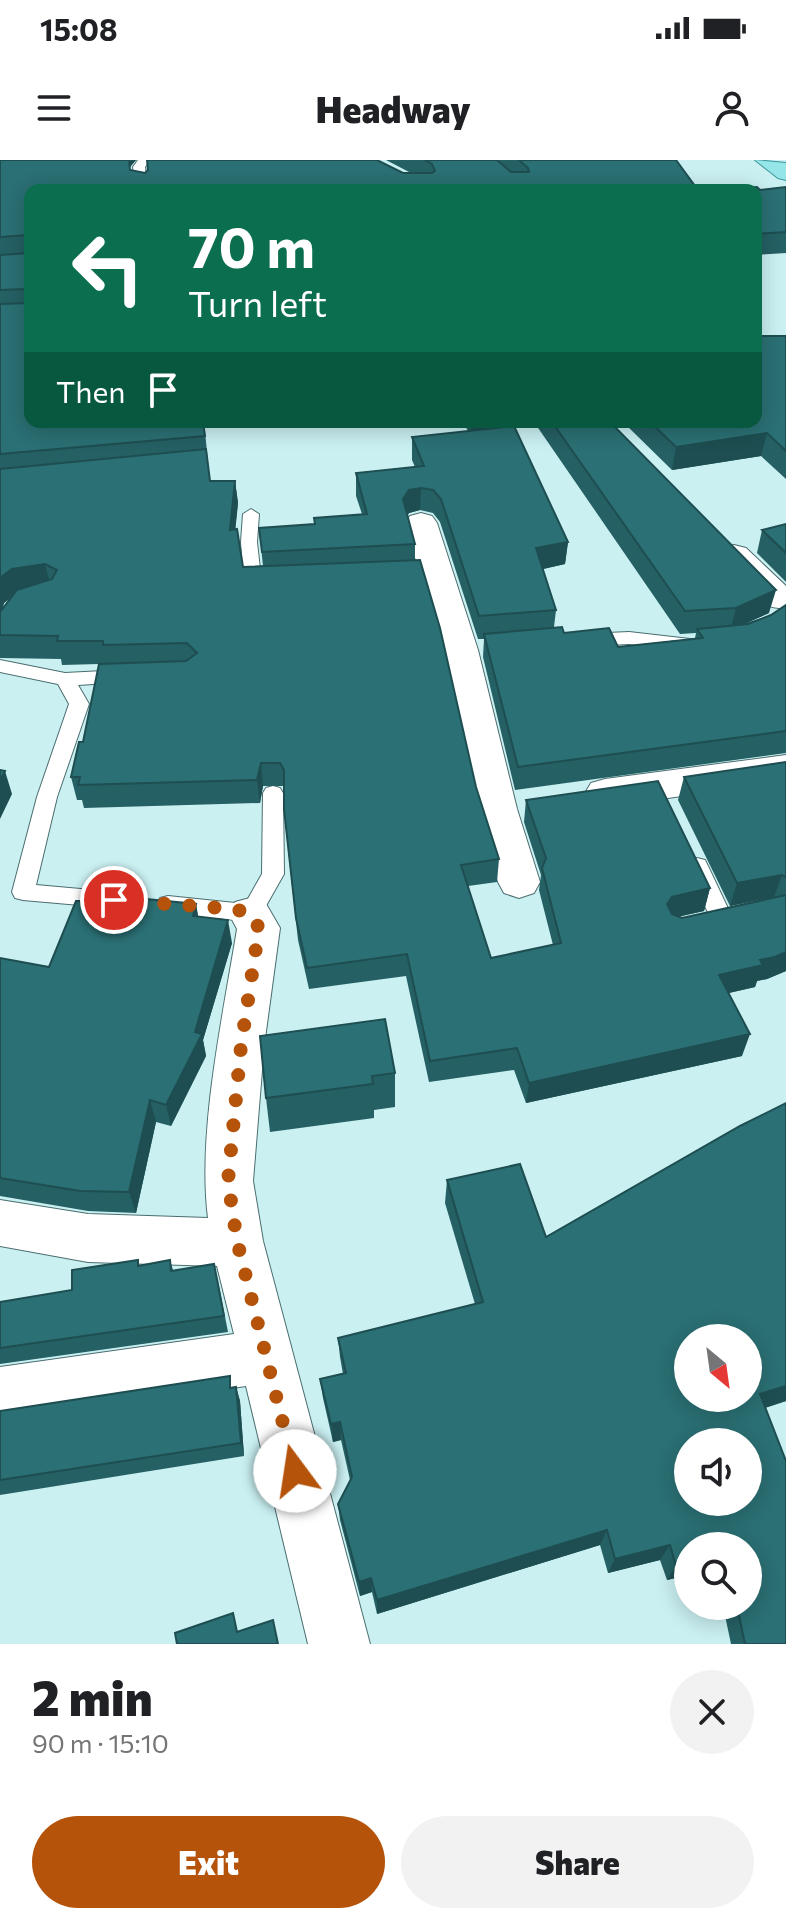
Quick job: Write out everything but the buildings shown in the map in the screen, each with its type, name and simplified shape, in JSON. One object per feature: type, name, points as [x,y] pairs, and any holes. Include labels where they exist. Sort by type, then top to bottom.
[{"type":"main road","points":[[766,160],[786,173]]},
{"type":"street","points":[[421,523],[428,575],[467,649],[511,807],[519,882]]},
{"type":"street","points":[[713,533],[782,604]]},
{"type":"street","points":[[570,798],[664,799],[786,768]]},
{"type":"street","points":[[250,914],[259,928],[241,1046],[228,1181],[237,1241],[339,1644]]},
{"type":"street","points":[[0,1223],[41,1233],[71,1236],[178,1244],[237,1241]]},
{"type":"street","points":[[0,1395],[265,1356]]},
{"type":"lane","points":[[141,184],[139,167],[144,160]]},
{"type":"lane","points":[[251,514],[249,542],[253,584],[284,582]]},
{"type":"lane","points":[[560,642],[629,638],[685,645],[715,644]]},
{"type":"lane","points":[[0,666],[65,679],[143,676]]},
{"type":"lane","points":[[65,679],[79,704],[47,797],[23,892],[235,909],[250,914],[273,874],[273,793]]},
{"type":"lane","points":[[690,852],[722,919]]},
{"type":"lane","points":[[698,923],[747,914]]},
{"type":"route","points":[[114,900],[235,909],[250,914],[259,928],[241,1046],[228,1181],[237,1241],[295,1471]]}]
